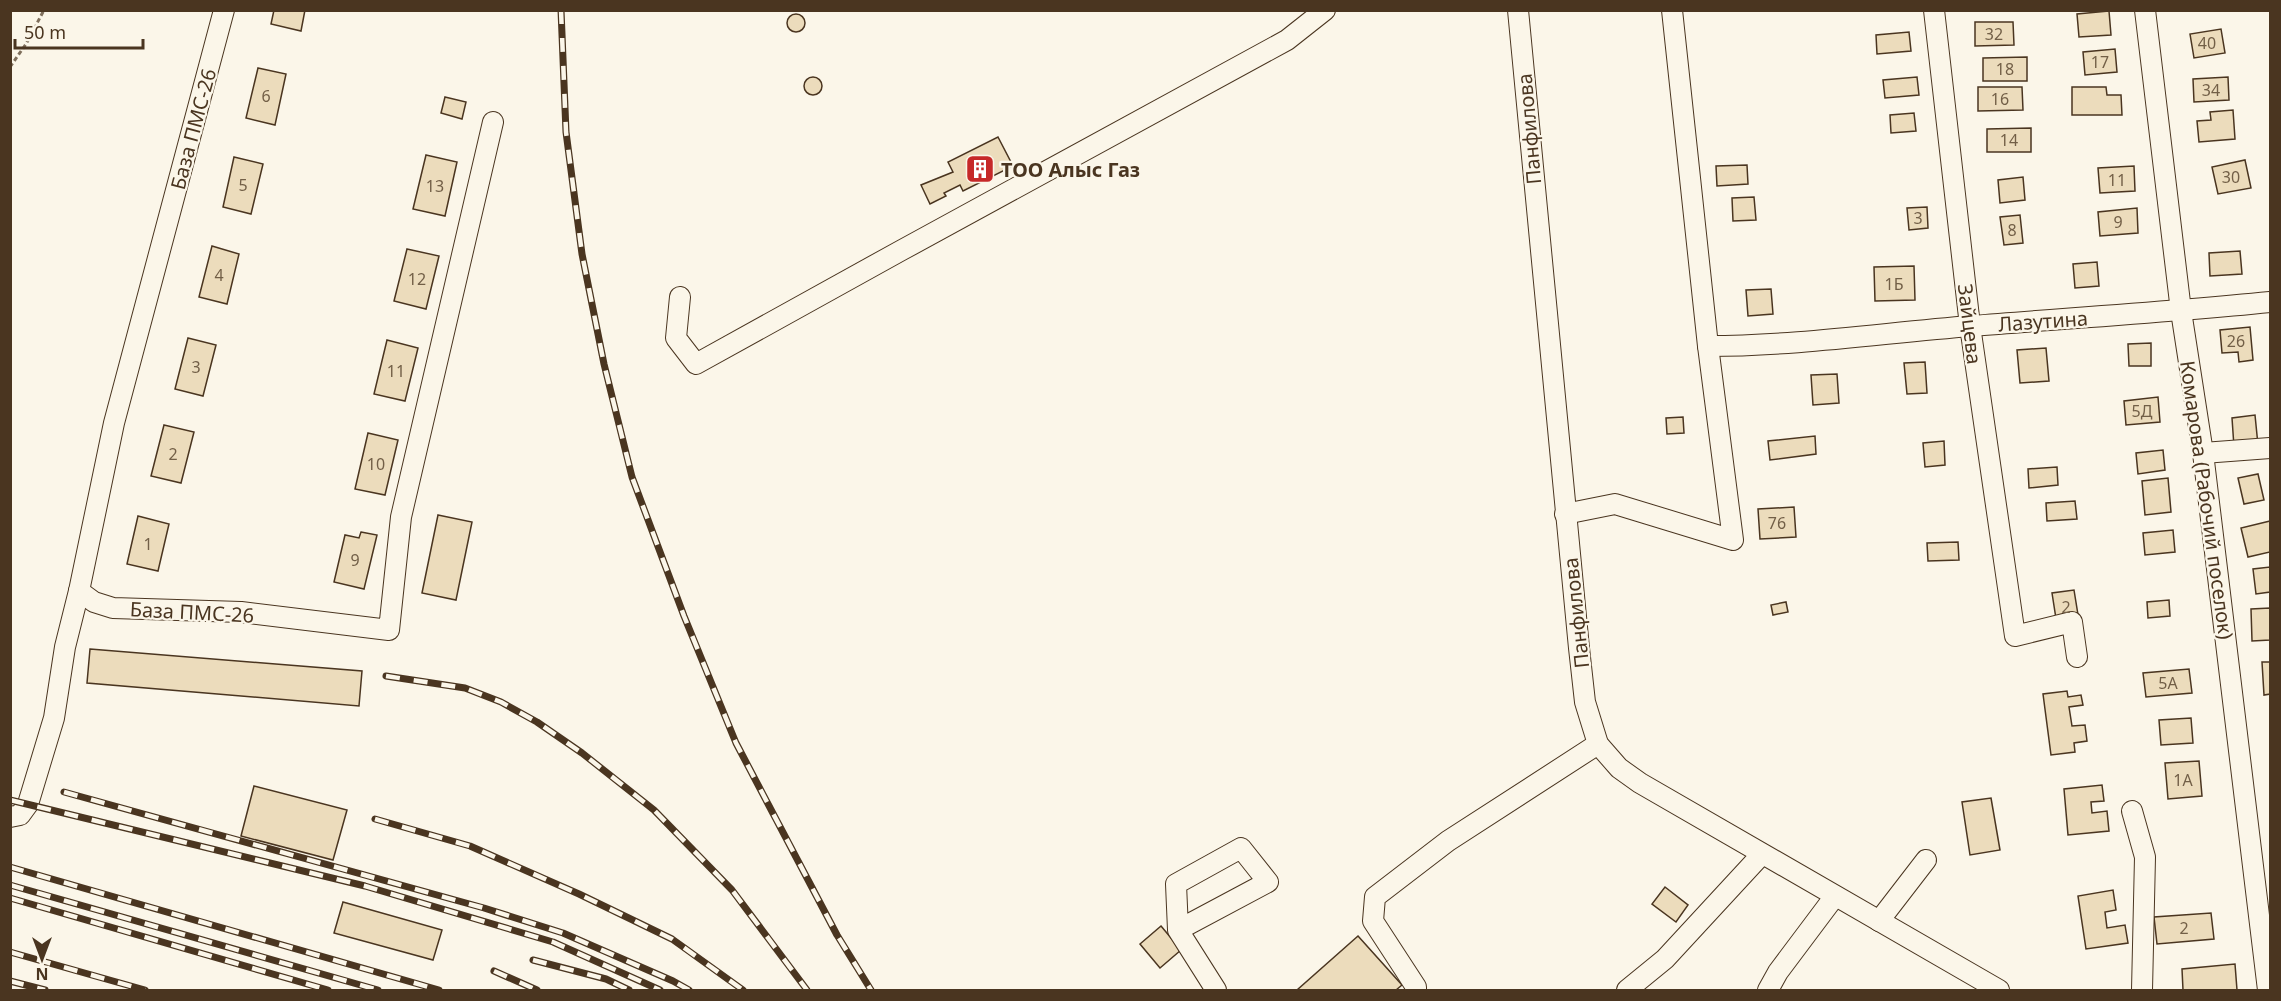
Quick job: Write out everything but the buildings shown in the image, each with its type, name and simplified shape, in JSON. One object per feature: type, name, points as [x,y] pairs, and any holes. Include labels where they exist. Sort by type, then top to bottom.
[{"type":"street","name":"База ПМС-26","points":[[224,10],[114,423],[80,591],[94,602],[113,608],[241,612],[389,630],[401,517],[493,122]]},
{"type":"street","points":[[680,297],[676,338],[696,364],[1287,40],[1325,10]]},
{"type":"street","name":"Панфилова","points":[[1518,10],[1565,514],[1586,702],[1598,744],[1619,768],[1640,783],[1999,990]]},
{"type":"street","points":[[1565,514],[1614,504],[1733,540],[1708,346],[1672,10]]},
{"type":"street","name":"Зайцева","points":[[1934,10],[1970,326],[2015,636],[2072,622],[2077,657]]},
{"type":"street","name":"Комарова (Рабочий поселок)","points":[[2145,10],[2181,311],[2204,453],[2268,990]]},
{"type":"street","name":"Лазутина","points":[[1708,346],[1753,346],[2271,302]]},
{"type":"street","points":[[2204,453],[2271,448]]},
{"type":"street","points":[[10,817],[20,815],[28,804],[54,718],[65,647],[80,591]]},
{"type":"street","points":[[1416,990],[1373,921],[1375,897],[1448,841],[1598,744]]},
{"type":"street","points":[[2132,811],[2145,857],[2142,990]]},
{"type":"street","points":[[1178,930],[1268,882],[1241,848],[1176,884],[1178,930],[1216,990]]},
{"type":"street","points":[[1627,990],[1665,959],[1762,854]]},
{"type":"street","points":[[1879,921],[1926,861]]},
{"type":"street","points":[[1768,990],[1778,972],[1835,896]]},
{"type":"path","points":[[10,67],[26,44],[44,10]]},
{"type":"railway","points":[[561,10],[566,132],[582,254],[604,364],[632,477],[684,616],[736,743],[837,935],[871,990]]},
{"type":"railway","points":[[386,676],[465,688],[501,702],[537,722],[582,753],[654,810],[732,890],[807,990]]},
{"type":"railway","points":[[64,792],[484,908],[563,933],[689,990]]},
{"type":"railway","points":[[10,800],[365,886],[553,942],[660,990]]},
{"type":"railway","points":[[375,819],[470,846],[579,894],[672,939],[743,990]]},
{"type":"railway","points":[[10,867],[439,990]]},
{"type":"railway","points":[[10,885],[378,990]]},
{"type":"railway","points":[[10,898],[328,990]]},
{"type":"railway","points":[[10,952],[145,990]]},
{"type":"railway","points":[[533,960],[606,979],[629,990]]},
{"type":"railway","points":[[494,971],[537,990]]},
{"type":"railway","points":[[10,981],[45,990]]},
{"type":"place","name":"ТОО Алыс Газ","points":[[980,169]]}]
